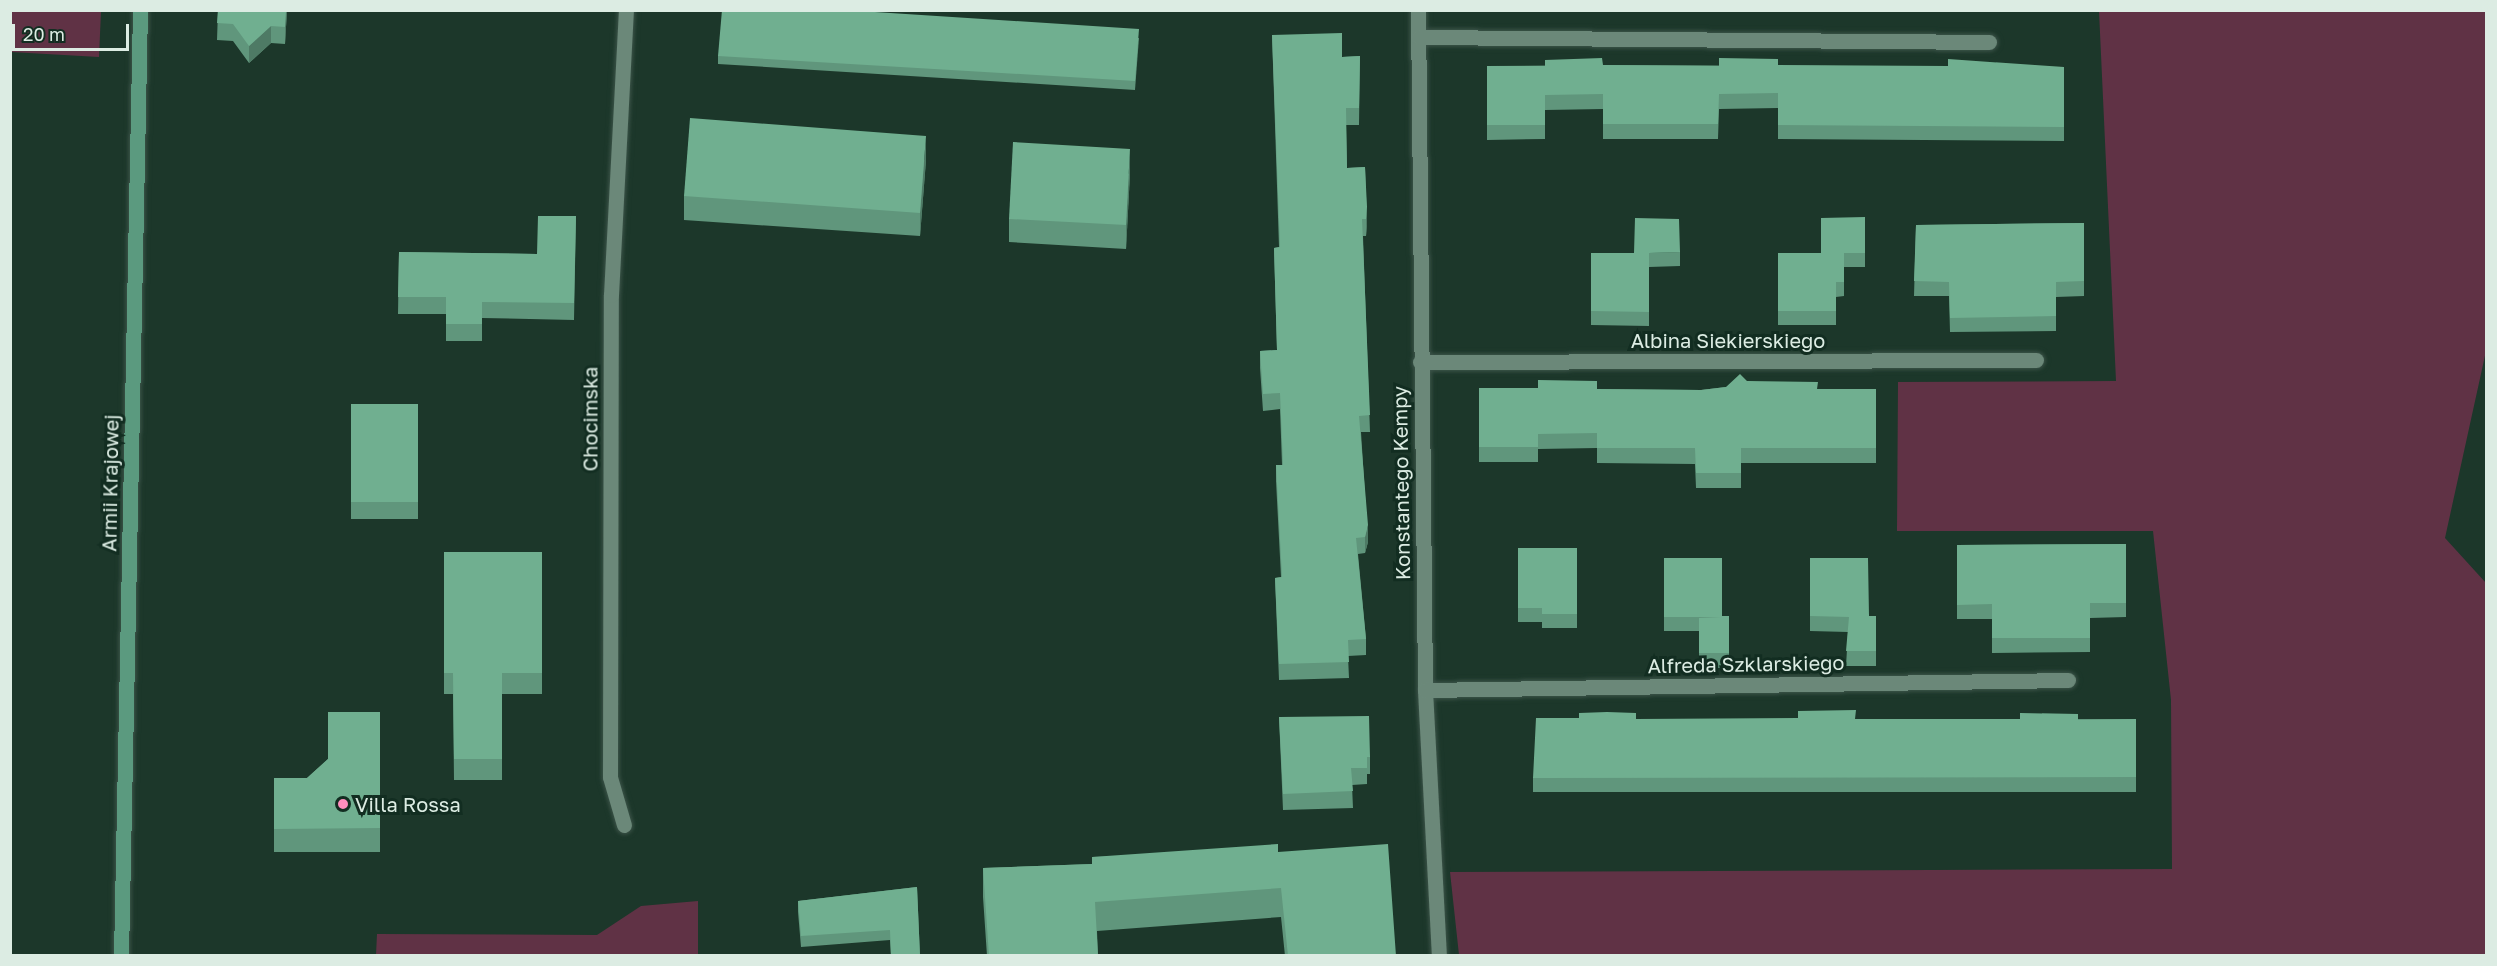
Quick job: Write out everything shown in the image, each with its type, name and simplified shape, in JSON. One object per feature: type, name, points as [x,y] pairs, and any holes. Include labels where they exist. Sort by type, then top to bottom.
[{"type":"street","name":"Armii Krajowej","points":[[121,956],[140,10]]},
{"type":"street","name":"Chocimska","points":[[624,825],[610,777],[611,295],[626,10]]},
{"type":"street","name":"Konstantego Kempy","points":[[1418,10],[1425,690],[1439,956]]},
{"type":"street","points":[[1419,38],[1989,42]]},
{"type":"street","name":"Albina Siekierskiego","points":[[1420,362],[2036,360]]},
{"type":"street","name":"Alfreda Szklarskiego","points":[[1425,690],[2068,680]]},
{"type":"shaded area","points":[[10,11],[101,11],[99,57],[11,52]]},
{"type":"shaded area","points":[[2099,11],[2486,11],[2486,351],[2445,538],[2486,583],[2486,955],[1459,955],[1450,872],[2172,869],[2171,700],[2153,531],[1897,531],[1898,382],[2116,381]]},
{"type":"shaded area","points":[[698,901],[698,955],[376,955],[377,934],[597,935],[641,906]]},
{"type":"building","points":[[218,10],[286,10],[285,27],[271,26],[249,46],[233,24],[217,23]]},
{"type":"building","points":[[722,10],[844,10],[1139,29],[1135,81],[718,56]]},
{"type":"building","points":[[1342,33],[1342,57],[1360,56],[1359,108],[1346,108],[1347,168],[1365,167],[1367,207],[1366,219],[1362,219],[1370,415],[1359,416],[1368,525],[1365,537],[1356,538],[1366,639],[1348,640],[1349,662],[1279,664],[1275,578],[1282,577],[1276,465],[1283,465],[1280,393],[1263,394],[1260,351],[1277,350],[1274,248],[1280,247],[1272,35]]},
{"type":"building","points":[[1602,58],[1603,65],[1719,66],[1719,58],[1778,59],[1778,65],[1948,66],[1948,59],[2064,67],[2064,127],[1778,125],[1778,93],[1719,94],[1718,124],[1603,124],[1603,94],[1545,95],[1545,125],[1487,125],[1487,66],[1545,66],[1545,60]]},
{"type":"building","points":[[690,118],[926,136],[920,213],[684,196]]},
{"type":"building","points":[[1013,142],[1130,149],[1126,225],[1009,219]]},
{"type":"building","points":[[538,216],[576,216],[574,303],[482,302],[482,324],[446,324],[446,297],[398,297],[399,252],[537,254]]},
{"type":"building","points":[[1865,217],[1865,253],[1844,253],[1844,282],[1836,282],[1836,311],[1778,311],[1778,253],[1821,253],[1821,218]]},
{"type":"building","points":[[1635,218],[1679,219],[1680,252],[1649,253],[1649,312],[1591,311],[1591,253],[1634,253]]},
{"type":"building","points":[[2084,223],[2084,281],[2056,282],[2056,316],[1950,318],[1949,282],[1914,281],[1916,225]]},
{"type":"building","points":[[1740,374],[1747,381],[1818,382],[1817,389],[1876,389],[1876,448],[1741,448],[1741,473],[1696,473],[1695,448],[1597,448],[1597,433],[1538,434],[1538,447],[1479,447],[1479,388],[1538,388],[1538,380],[1597,381],[1597,389],[1701,390],[1726,387]]},
{"type":"building","points":[[351,404],[418,404],[418,502],[351,502]]},
{"type":"building","points":[[2126,544],[2126,603],[2090,603],[2090,638],[1992,638],[1992,604],[1957,605],[1957,545]]},
{"type":"building","points":[[1518,548],[1577,548],[1577,614],[1542,614],[1542,608],[1518,608]]},
{"type":"building","points":[[444,552],[542,552],[542,673],[502,673],[502,759],[454,759],[453,673],[444,673]]},
{"type":"building","points":[[1664,558],[1722,558],[1722,616],[1729,616],[1729,653],[1699,653],[1699,618],[1721,617],[1664,617]]},
{"type":"building","points":[[1810,558],[1868,558],[1869,616],[1876,616],[1876,651],[1846,651],[1849,617],[1810,616]]},
{"type":"building","points":[[1856,710],[1855,719],[2020,719],[2020,713],[2078,714],[2078,720],[2136,719],[2136,777],[1533,778],[1536,718],[1579,718],[1579,713],[1607,712],[1636,713],[1636,719],[1798,718],[1798,711]]},
{"type":"building","points":[[328,712],[380,712],[380,828],[274,829],[274,778],[307,778],[328,759]]},
{"type":"building","points":[[1369,716],[1370,757],[1367,757],[1367,768],[1351,768],[1353,791],[1283,794],[1279,717]]},
{"type":"building","points":[[1278,844],[1278,852],[1388,844],[1396,956],[1288,956],[1281,888],[1095,902],[1098,956],[989,956],[983,868],[1092,864],[1092,857]]},
{"type":"building","points":[[917,887],[920,956],[891,956],[890,930],[801,936],[798,901]]},
{"type":"place","name":"Villa Rossa","points":[[343,804]]}]
